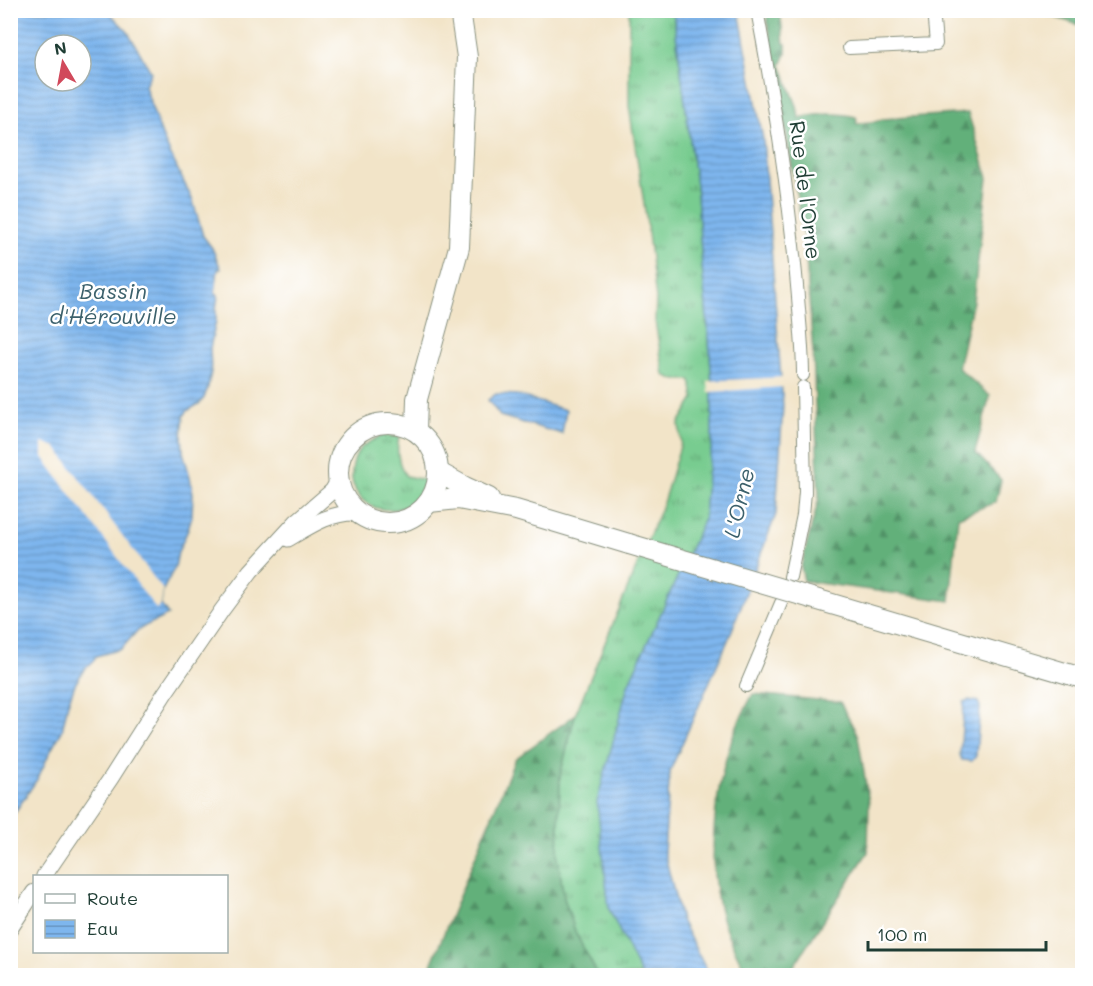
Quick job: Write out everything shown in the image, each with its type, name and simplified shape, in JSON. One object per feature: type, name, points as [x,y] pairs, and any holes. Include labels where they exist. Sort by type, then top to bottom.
[{"type":"main road","points":[[416,431],[417,399],[459,247],[466,57],[460,10]]},
{"type":"main road","points":[[392,423],[417,399]]},
{"type":"main road","points":[[379,423],[392,423],[416,431],[432,449],[436,460],[438,472],[436,488],[429,502],[412,517],[390,523],[367,519],[357,513],[345,499],[338,481],[339,459],[348,442],[367,427],[379,423]]},
{"type":"main road","points":[[438,472],[516,510]]},
{"type":"main road","points":[[429,502],[458,500],[516,510],[1083,678]]},
{"type":"street","name":"Rue de l'Orne","points":[[757,10],[790,212],[803,381],[805,492],[803,515],[790,577]]},
{"type":"street","points":[[849,48],[936,44],[933,10]]},
{"type":"street","points":[[45,875],[216,619],[251,571],[296,522],[333,491],[338,481]]},
{"type":"street","points":[[272,548],[323,518],[344,512],[357,513]]},
{"type":"street","points":[[746,686],[781,603]]},
{"type":"street","points":[[10,929],[33,894]]},
{"type":"green space","points":[[629,11],[673,11],[697,193],[712,384],[712,445],[704,519],[628,685],[609,909],[641,975],[598,976],[576,934],[564,898],[558,859],[560,776],[575,715],[663,503],[681,443],[679,423],[694,399],[691,380],[675,380],[664,375],[655,321],[656,299],[646,217],[629,106]]},
{"type":"green space","points":[[766,11],[780,11],[784,44],[786,44],[786,54],[781,65],[797,106],[799,118],[842,114],[856,117],[858,124],[882,119],[968,113],[988,178],[973,301],[958,368],[990,396],[975,452],[1001,480],[996,502],[958,517],[950,601],[804,581],[801,567],[819,498],[813,353],[805,245]]},
{"type":"green space","points":[[1035,11],[1082,11],[1082,26]]},
{"type":"green space","points":[[385,435],[399,437],[398,457],[406,476],[425,480],[417,497],[411,503],[388,510],[365,502],[359,496],[352,480],[354,459],[357,453],[371,441]]},
{"type":"green space","points":[[753,694],[840,702],[858,736],[869,803],[868,852],[788,975],[747,975],[726,930],[715,883],[714,833],[720,782],[735,730]]},
{"type":"green space","points":[[575,715],[560,776],[558,859],[564,898],[576,934],[598,975],[427,975],[515,759]]},
{"type":"water","name":"Bassin d'Hérouville","points":[[11,11],[108,11],[128,32],[151,72],[145,86],[155,117],[193,201],[203,236],[212,248],[221,269],[218,269],[215,294],[218,295],[216,321],[210,348],[211,372],[208,387],[204,398],[184,416],[183,452],[193,493],[192,516],[178,552],[175,567],[163,590],[161,605],[168,615],[137,631],[121,649],[96,656],[85,668],[75,684],[68,703],[62,731],[38,778],[11,818]]},
{"type":"water","name":"L'Orne","points":[[673,11],[739,11],[763,139],[783,406],[776,514],[729,638],[670,771],[664,852],[681,920],[709,975],[641,975],[609,909],[597,802],[628,685],[704,519],[712,445],[712,384],[697,193]]},
{"type":"water","points":[[496,394],[517,395],[566,410],[562,434],[500,416],[488,400]]},
{"type":"water","points":[[969,700],[978,702],[980,707],[976,756],[972,761],[962,760],[960,755],[964,702]]},
{"type":"pier","points":[[784,377],[784,387],[709,392],[708,381]]},
{"type":"pier","points":[[43,442],[56,447],[163,590],[161,605],[156,609],[43,457]]}]
